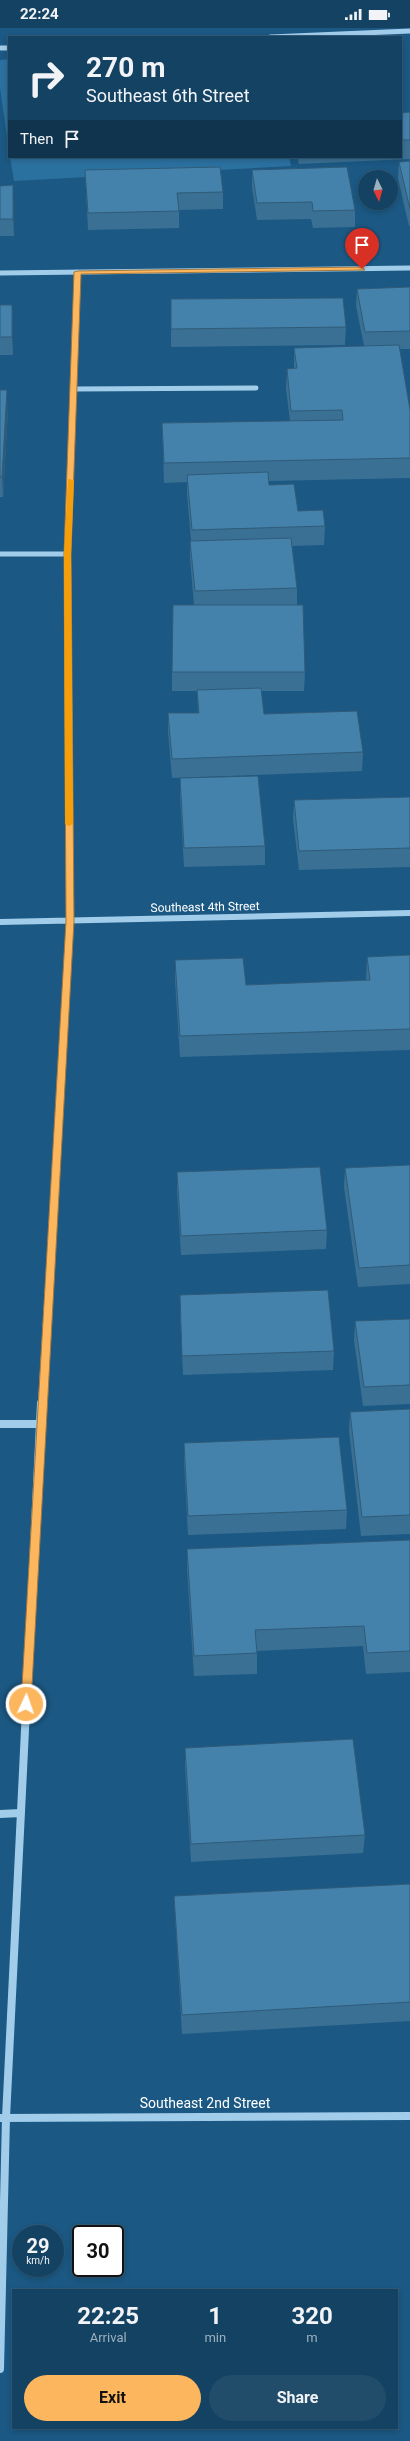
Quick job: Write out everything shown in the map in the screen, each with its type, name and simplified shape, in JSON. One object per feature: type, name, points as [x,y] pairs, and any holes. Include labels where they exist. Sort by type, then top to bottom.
[{"type":"street","points":[[307,36],[410,31]]},
{"type":"street","points":[[0,273],[410,268]]},
{"type":"street","points":[[0,2369],[3,2118],[21,1813],[40,1424],[70,921],[68,554],[78,272]]},
{"type":"street","points":[[74,389],[256,388]]},
{"type":"street","points":[[0,554],[68,554]]},
{"type":"street","name":"Southeast 4th Street","points":[[0,922],[410,913]]},
{"type":"street","points":[[0,1424],[40,1424]]},
{"type":"street","points":[[0,1814],[21,1813]]},
{"type":"street","name":"Southeast 2nd Street","points":[[3,2118],[410,2116]]},
{"type":"shaded area","points":[[8,59],[8,143],[0,88],[0,60]]},
{"type":"shaded area","points":[[10,158],[289,158],[291,166],[14,181]]},
{"type":"building","points":[[410,112],[410,140],[402,140],[402,113]]},
{"type":"building","points":[[410,161],[410,209],[399,162]]},
{"type":"building","points":[[220,167],[223,192],[177,193],[179,211],[88,213],[85,170]]},
{"type":"building","points":[[347,167],[355,210],[313,211],[312,202],[257,203],[252,170]]},
{"type":"building","points":[[13,185],[13,219],[0,219],[0,186]]},
{"type":"building","points":[[410,287],[410,331],[365,332],[357,289]]},
{"type":"building","points":[[343,298],[346,327],[171,329],[171,299]]},
{"type":"building","points":[[0,305],[12,305],[12,337],[0,337]]},
{"type":"building","points":[[399,345],[410,410],[410,458],[164,463],[162,423],[343,420],[342,410],[291,411],[287,369],[297,368],[294,348]]},
{"type":"building","points":[[0,390],[7,390],[2,477],[0,477]]},
{"type":"building","points":[[268,472],[269,485],[294,484],[298,511],[323,510],[325,526],[192,530],[187,475]]},
{"type":"building","points":[[291,538],[297,588],[195,591],[190,541]]},
{"type":"building","points":[[173,605],[303,605],[305,672],[172,672]]},
{"type":"building","points":[[261,688],[264,714],[357,711],[363,752],[172,759],[168,713],[199,713],[197,690]]},
{"type":"building","points":[[258,776],[265,846],[184,848],[180,778]]},
{"type":"building","points":[[410,797],[410,848],[299,851],[294,800]]},
{"type":"building","points":[[410,955],[410,1029],[180,1036],[175,960],[243,958],[246,985],[370,980],[367,957]]},
{"type":"building","points":[[410,1165],[410,1265],[359,1268],[345,1168]]},
{"type":"building","points":[[320,1167],[327,1230],[181,1236],[177,1172]]},
{"type":"building","points":[[328,1290],[334,1351],[182,1356],[180,1295]]},
{"type":"building","points":[[410,1319],[410,1385],[364,1387],[355,1321]]},
{"type":"building","points":[[410,1409],[410,1515],[362,1517],[350,1412]]},
{"type":"building","points":[[339,1437],[347,1510],[188,1516],[184,1443]]},
{"type":"building","points":[[410,1540],[410,1651],[367,1653],[364,1626],[255,1630],[257,1653],[194,1656],[187,1549]]},
{"type":"building","points":[[353,1739],[365,1835],[191,1844],[185,1748]]},
{"type":"building","points":[[410,1884],[410,2002],[182,2015],[174,1896]]},
{"type":"slow traffic","points":[[69,824],[68,554],[70,480]]},
{"type":"route","points":[[26,1704],[40,1424],[70,921],[68,554],[78,272],[362,269]]}]
